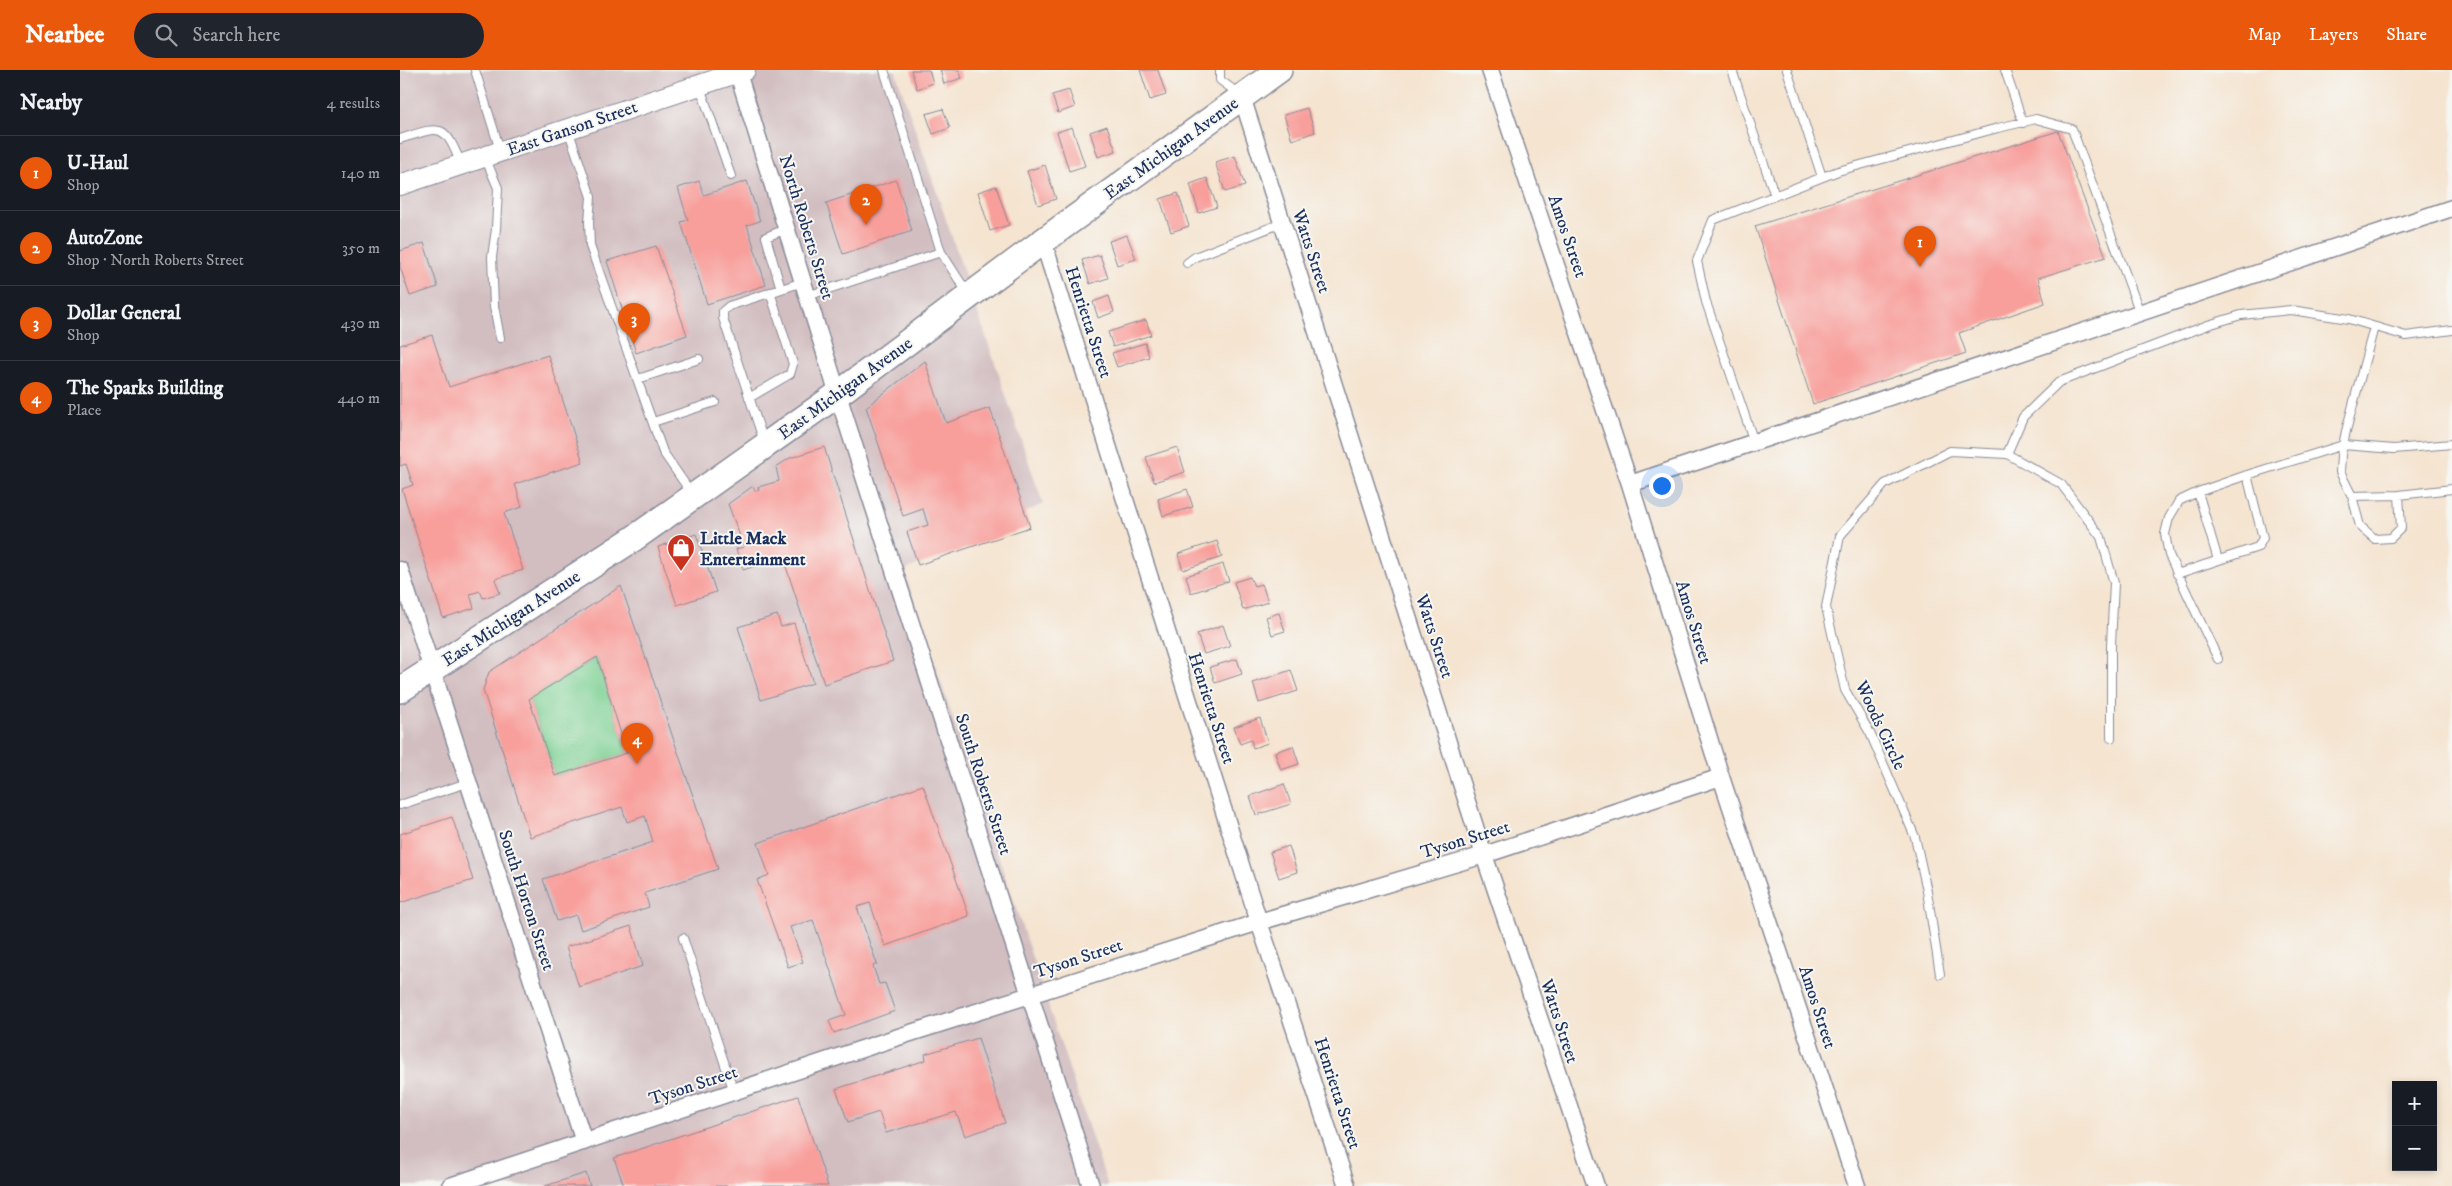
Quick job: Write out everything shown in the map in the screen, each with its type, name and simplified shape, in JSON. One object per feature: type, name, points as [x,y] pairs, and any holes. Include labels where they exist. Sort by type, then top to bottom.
[{"type":"main road","name":"East Michigan Avenue","points":[[400,690],[624,544],[765,446],[1279,70]]},
{"type":"street","name":"Amos Street","points":[[1490,70],[1630,484],[1721,777],[1857,1186]]},
{"type":"street","name":"East Ganson Street","points":[[400,185],[740,71]]},
{"type":"street","name":"North Roberts Street","points":[[740,71],[786,229],[838,394]]},
{"type":"street","name":"Watts Street","points":[[1242,97],[1484,855],[1596,1186]]},
{"type":"street","points":[[1630,484],[2452,208]]},
{"type":"street","name":"Henrietta Street","points":[[1043,241],[1260,922],[1347,1186]]},
{"type":"street","name":"South Roberts Street","points":[[838,394],[1091,1186]]},
{"type":"street","name":"South Horton Street","points":[[400,570],[404,596],[432,670],[584,1142]]},
{"type":"street","name":"Tyson Street","points":[[450,1186],[1031,994],[1260,922],[1484,855],[1721,777]]},
{"type":"lane","points":[[474,70],[493,154],[498,188],[496,229],[492,257],[494,306],[500,338]]},
{"type":"lane","points":[[884,70],[941,252],[969,296]]},
{"type":"lane","points":[[1220,70],[1220,80],[1242,97]]},
{"type":"lane","points":[[1732,70],[1775,196]]},
{"type":"lane","points":[[1787,70],[1822,177]]},
{"type":"lane","points":[[2005,70],[2023,123]]},
{"type":"lane","points":[[700,85],[731,176]]},
{"type":"lane","points":[[1754,442],[1706,302],[1697,261],[1713,220],[1838,171],[2036,119],[2072,129],[2140,313]]},
{"type":"lane","points":[[568,129],[591,197],[590,246],[663,452],[693,496]]},
{"type":"lane","points":[[400,139],[429,130],[440,130],[450,138],[461,165]]},
{"type":"lane","points":[[1187,263],[1195,256],[1282,223]]},
{"type":"lane","points":[[781,289],[766,237],[786,229]]},
{"type":"lane","points":[[765,446],[723,318],[723,311],[729,306],[781,289],[805,289],[941,252]]},
{"type":"lane","points":[[749,398],[790,374],[793,369],[770,292]]},
{"type":"lane","points":[[2007,454],[2023,417],[2059,382],[2208,325],[2240,316],[2292,310],[2349,319],[2406,336],[2452,330]]},
{"type":"lane","points":[[2374,327],[2343,445],[2340,472],[2352,496],[2360,526],[2375,539],[2391,538],[2401,528],[2399,495]]},
{"type":"lane","points":[[638,379],[699,359]]},
{"type":"lane","points":[[653,422],[715,402]]},
{"type":"lane","points":[[2218,659],[2169,555],[2165,534],[2169,518],[2179,501],[2198,492],[2247,475],[2343,445],[2394,448],[2452,444]]},
{"type":"lane","name":"Woods Circle","points":[[1940,974],[1927,891],[1915,837],[1870,733],[1845,690],[1826,607],[1840,536],[1885,484],[1950,451],[2007,454],[2061,484],[2101,537],[2114,583],[2110,645],[2111,738]]},
{"type":"lane","points":[[2177,574],[2258,547],[2264,538],[2247,475]]},
{"type":"lane","points":[[2352,496],[2399,495],[2452,489]]},
{"type":"lane","points":[[2198,492],[2218,560]]},
{"type":"lane","points":[[400,805],[467,782]]},
{"type":"lane","points":[[684,938],[734,1092]]},
{"type":"shaded area","points":[[400,70],[895,70],[1043,504],[904,571],[1108,1186],[400,1186]]},
{"type":"green space","points":[[597,657],[627,753],[555,776],[529,699]]},
{"type":"building","points":[[911,70],[929,70],[933,83],[917,89]]},
{"type":"building","points":[[940,70],[959,70],[962,78],[944,84]]},
{"type":"building","points":[[1140,70],[1158,70],[1166,95],[1150,100]]},
{"type":"building","points":[[1069,90],[1075,107],[1058,113],[1052,95]]},
{"type":"building","points":[[1307,108],[1315,132],[1292,140],[1284,115]]},
{"type":"building","points":[[943,109],[950,128],[933,134],[926,114]]},
{"type":"building","points":[[1107,126],[1116,151],[1098,157],[1090,132]]},
{"type":"building","points":[[1072,127],[1085,166],[1069,171],[1057,132]]},
{"type":"building","points":[[2058,131],[2106,257],[2038,278],[2045,303],[1959,333],[1966,353],[1813,404],[1755,226]]},
{"type":"building","points":[[1235,156],[1245,186],[1225,192],[1215,162]]},
{"type":"building","points":[[1045,165],[1056,199],[1038,205],[1027,171]]},
{"type":"building","points":[[1207,178],[1217,207],[1199,213],[1190,184]]},
{"type":"building","points":[[896,180],[912,231],[843,254],[826,203]]},
{"type":"building","points":[[699,181],[704,195],[747,181],[760,221],[747,225],[766,285],[707,304],[681,222],[688,220],[678,188]]},
{"type":"building","points":[[996,186],[1009,225],[990,231],[978,192]]},
{"type":"building","points":[[1178,193],[1189,226],[1171,232],[1160,199]]},
{"type":"building","points":[[1127,235],[1136,259],[1117,265],[1109,241]]},
{"type":"building","points":[[424,243],[438,287],[410,296],[400,267],[400,251]]},
{"type":"building","points":[[656,246],[687,335],[636,353],[607,261]]},
{"type":"building","points":[[1100,255],[1108,278],[1090,284],[1082,260]]},
{"type":"building","points":[[1109,296],[1114,312],[1098,318],[1093,302]]},
{"type":"building","points":[[1146,320],[1151,335],[1113,347],[1108,332]]},
{"type":"building","points":[[432,335],[449,387],[548,355],[583,462],[515,484],[522,507],[504,513],[523,570],[495,579],[500,593],[483,598],[480,591],[470,594],[474,608],[443,618],[402,489],[413,485],[406,464],[400,466],[400,345]]},
{"type":"building","points":[[1145,343],[1149,357],[1117,367],[1112,353]]},
{"type":"building","points":[[925,361],[946,423],[990,408],[1030,527],[918,565],[907,532],[928,525],[923,509],[903,516],[866,407]]},
{"type":"building","points":[[824,447],[893,661],[824,684],[783,557],[743,570],[736,549],[744,547],[728,504],[753,486],[755,491],[759,490],[758,487],[779,481],[776,467],[790,458]]},
{"type":"building","points":[[1177,447],[1185,472],[1154,482],[1146,457]]},
{"type":"building","points":[[1187,489],[1193,507],[1163,516],[1158,499]]},
{"type":"building","points":[[696,534],[716,592],[677,605],[658,547]]},
{"type":"building","points":[[1217,541],[1222,557],[1183,570],[1178,554]]},
{"type":"building","points":[[1223,564],[1229,581],[1191,593],[1186,576]]},
{"type":"building","points":[[1250,577],[1254,586],[1262,584],[1268,602],[1243,610],[1234,582]]},
{"type":"building","points":[[621,586],[718,869],[645,893],[649,907],[581,930],[576,915],[557,921],[543,879],[653,842],[645,816],[627,822],[622,807],[530,837],[483,690],[489,672]],"holes":[[[597,657],[627,753],[555,776],[529,699]]]},
{"type":"building","points":[[1279,613],[1285,631],[1272,635],[1266,617]]},
{"type":"building","points":[[777,615],[781,627],[794,623],[813,683],[761,700],[738,627]]},
{"type":"building","points":[[1223,625],[1230,646],[1204,654],[1197,634]]},
{"type":"building","points":[[1237,659],[1242,674],[1215,683],[1210,667]]},
{"type":"building","points":[[1291,670],[1298,691],[1259,703],[1253,683]]},
{"type":"building","points":[[1260,718],[1268,743],[1253,748],[1251,740],[1240,744],[1234,727]]},
{"type":"building","points":[[1293,746],[1299,764],[1281,770],[1275,752]]},
{"type":"building","points":[[1284,784],[1291,804],[1256,815],[1250,796]]},
{"type":"building","points":[[923,785],[969,916],[885,946],[870,903],[857,907],[877,964],[873,966],[879,984],[885,983],[895,1011],[834,1033],[829,1021],[846,1015],[813,920],[790,927],[803,962],[788,967],[757,880],[769,875],[758,843]]},
{"type":"building","points":[[452,817],[473,880],[400,903],[400,834]]},
{"type":"building","points":[[1289,846],[1297,872],[1279,878],[1270,852]]},
{"type":"building","points":[[631,926],[643,966],[579,987],[566,947]]},
{"type":"building","points":[[978,1038],[1005,1123],[965,1136],[956,1112],[886,1133],[879,1112],[848,1122],[836,1089],[926,1060],[925,1054]]},
{"type":"building","points":[[798,1096],[828,1186],[624,1186],[614,1158]]},
{"type":"building","points":[[586,1173],[590,1186],[545,1186]]},
{"type":"place","name":"AutoZone","points":[[866,225]]},
{"type":"place","name":"U-Haul","points":[[1920,267]]},
{"type":"place","name":"Dollar General","points":[[634,344]]},
{"type":"place","name":"Little Mack Entertainment","points":[[681,572]]},
{"type":"place","name":"The Sparks Building","points":[[637,764]]}]
